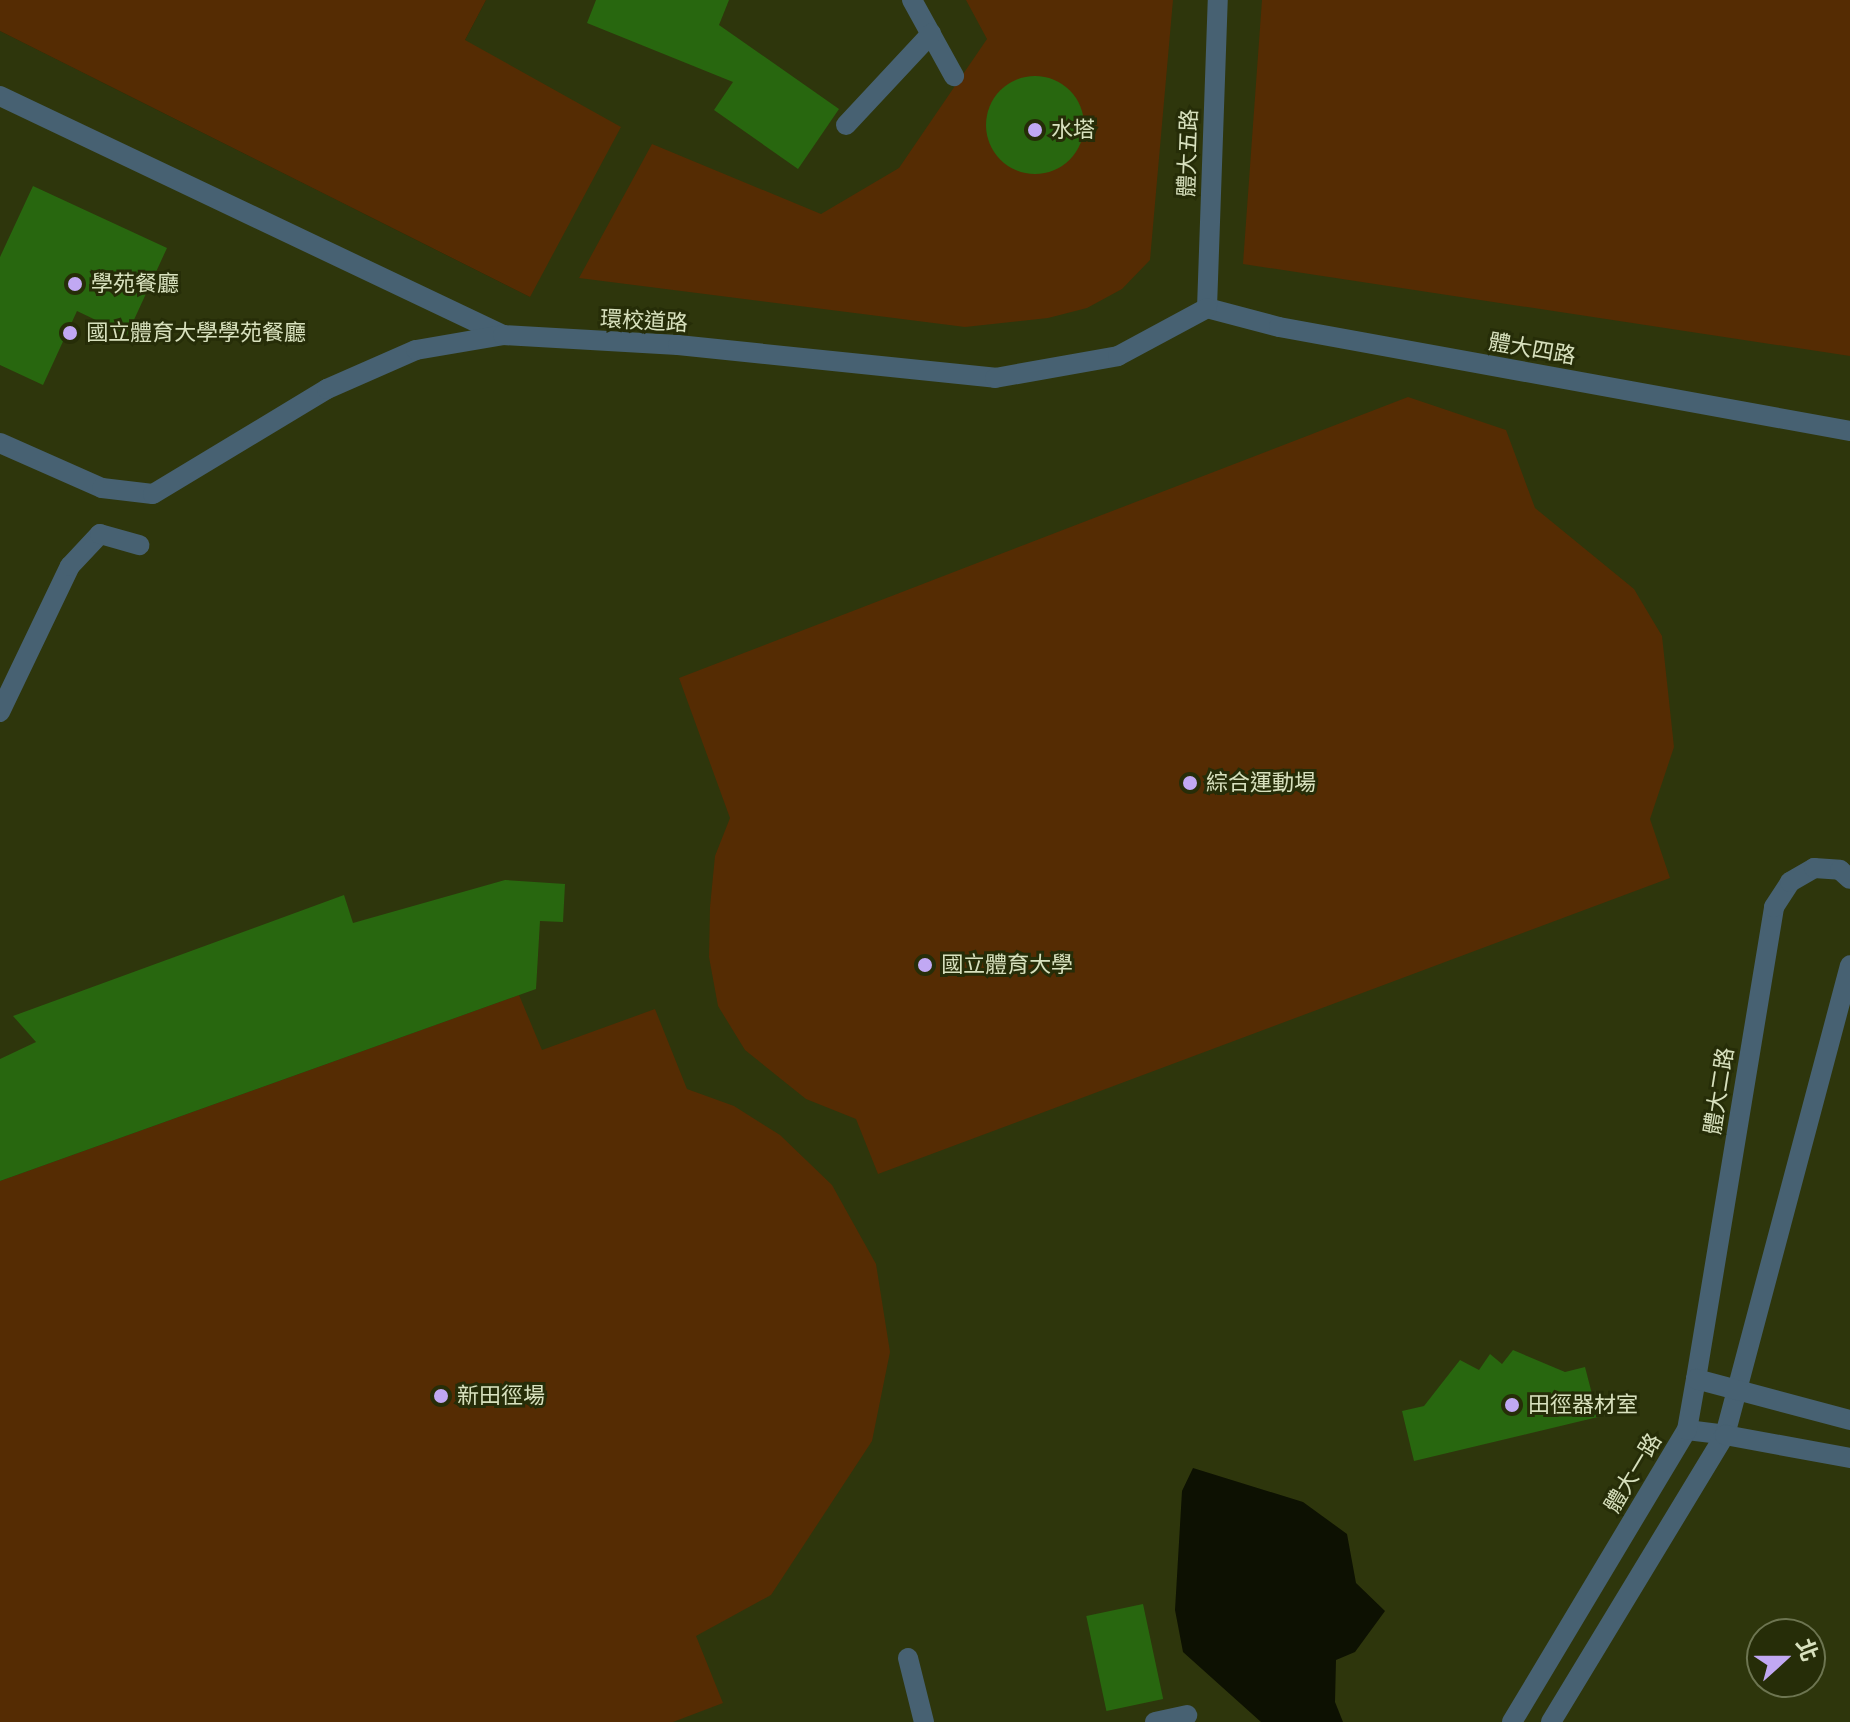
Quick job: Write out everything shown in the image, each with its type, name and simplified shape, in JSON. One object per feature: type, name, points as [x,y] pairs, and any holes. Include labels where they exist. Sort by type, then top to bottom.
[{"type":"street","points":[[912,0],[954,76]]},
{"type":"street","name":"體大五路","points":[[1207,308],[1218,0]]},
{"type":"street","points":[[846,125],[931,34]]},
{"type":"street","points":[[0,96],[503,335]]},
{"type":"street","name":"環校道路","points":[[0,443],[102,488],[153,494],[327,389],[416,350],[503,335],[678,345],[995,378],[1118,356],[1207,308]]},
{"type":"street","name":"體大四路","points":[[1207,308],[1279,327],[1850,431]]},
{"type":"street","points":[[0,712],[70,566],[100,534],[139,545]]},
{"type":"street","name":"體大二路","points":[[1696,1379],[1774,907],[1790,882],[1814,868],[1840,870],[1850,879]]},
{"type":"street","points":[[1551,1722],[1725,1435],[1734,1389],[1850,965]]},
{"type":"street","points":[[1696,1379],[1850,1420]]},
{"type":"street","name":"體大一路","points":[[1512,1722],[1687,1430],[1696,1379]]},
{"type":"street","points":[[1687,1430],[1850,1458]]},
{"type":"street","points":[[908,1658],[924,1722]]},
{"type":"street","points":[[1155,1722],[1187,1715]]},
{"type":"shaded area","points":[[0,0],[486,0],[465,40],[621,127],[530,297],[0,31]]},
{"type":"shaded area","name":"國立體育大學","points":[[486,0],[1850,0],[1850,1722],[0,1722],[0,31],[530,297],[465,40]]},
{"type":"shaded area","points":[[966,0],[1173,0],[1150,260],[1122,289],[1087,308],[1048,318],[965,327],[579,278],[652,144],[821,214],[899,168],[987,39]]},
{"type":"shaded area","points":[[1262,0],[1850,0],[1850,356],[1243,264]]},
{"type":"shaded area","name":"綜合運動場","points":[[1408,397],[1506,430],[1535,508],[1634,589],[1662,636],[1674,747],[1650,819],[1670,878],[878,1174],[856,1119],[806,1099],[745,1050],[718,1006],[709,957],[710,907],[715,856],[730,818],[679,678]]},
{"type":"shaded area","name":"新田徑場","points":[[519,995],[542,1050],[655,1009],[687,1089],[734,1106],[780,1135],[832,1185],[876,1264],[890,1352],[872,1441],[771,1595],[696,1636],[723,1703],[673,1722],[0,1722],[0,1181]]},
{"type":"shaded area","points":[[1193,1468],[1303,1502],[1347,1534],[1356,1583],[1385,1611],[1355,1652],[1336,1660],[1335,1702],[1343,1722],[1261,1722],[1183,1652],[1175,1610],[1182,1491]]},
{"type":"building","points":[[596,0],[729,0],[719,25],[839,109],[798,169],[714,110],[733,82],[587,23]]},
{"type":"building","name":"水塔","points":[[1035,76],[1054,80],[1070,90],[1080,106],[1084,125],[1080,144],[1070,160],[1054,170],[1035,174],[1016,170],[1000,160],[990,144],[986,125],[990,106],[1000,90],[1016,80]]},
{"type":"building","name":"學苑餐廳","points":[[33,186],[167,248],[127,335],[77,311],[43,385],[0,365],[0,257]]},
{"type":"building","points":[[505,880],[565,884],[563,922],[540,921],[536,989],[0,1181],[0,1059],[36,1042],[13,1016],[344,895],[353,923]]},
{"type":"building","name":"田徑器材室","points":[[1513,1350],[1565,1372],[1585,1367],[1598,1417],[1414,1461],[1402,1411],[1424,1406],[1460,1360],[1479,1370],[1490,1354],[1502,1364]]},
{"type":"building","points":[[1143,1604],[1163,1699],[1106,1711],[1086,1616]]},
{"type":"place","name":"水塔","points":[[1035,130]]},
{"type":"place","name":"學苑餐廳","points":[[75,284]]},
{"type":"place","name":"國立體育大學學苑餐廳","points":[[70,333]]},
{"type":"place","name":"綜合運動場","points":[[1190,783]]},
{"type":"place","name":"國立體育大學","points":[[925,965]]},
{"type":"place","name":"新田徑場","points":[[441,1396]]},
{"type":"place","name":"田徑器材室","points":[[1512,1405]]}]
